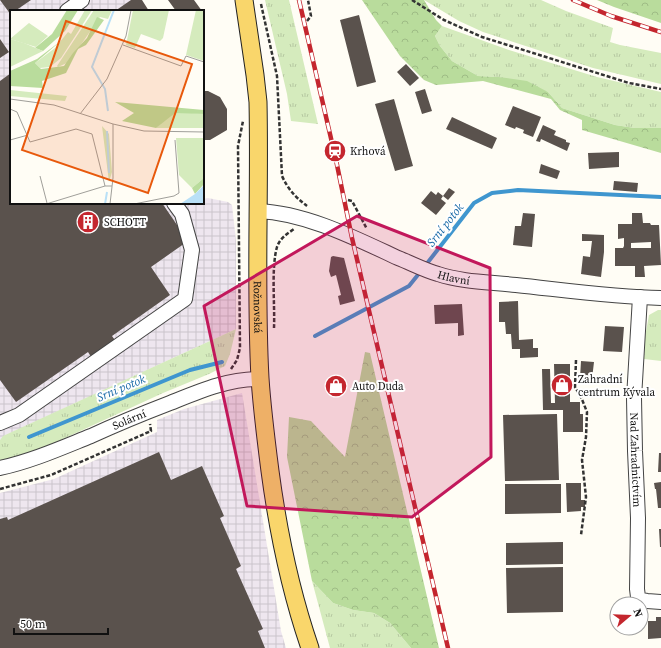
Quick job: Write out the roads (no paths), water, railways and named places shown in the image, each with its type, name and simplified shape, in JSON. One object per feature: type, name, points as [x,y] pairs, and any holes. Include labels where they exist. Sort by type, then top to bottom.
[{"type":"main road","name":"Rožnovská","points":[[244,0],[256,75],[258,102],[258,285],[260,379],[264,424],[279,535],[290,584],[310,648]]},
{"type":"street","points":[[0,423],[19,414],[185,299],[192,250],[182,214],[175,204]]},
{"type":"street","name":"Hlavní","points":[[258,211],[279,213],[305,219],[425,269],[460,279],[640,298],[661,298]]},
{"type":"street","name":"Nad Zahradnictvím","points":[[640,298],[634,398],[638,518],[637,589],[638,597],[641,600],[661,602]]},
{"type":"street","name":"Solární","points":[[0,468],[15,465],[48,454],[139,415],[218,384],[247,379],[260,379]]},
{"type":"waterway","name":"Srní potok","points":[[425,266],[474,203],[492,193],[518,190],[661,197]]},
{"type":"waterway","name":"Srní potok","points":[[315,336],[409,286],[421,271]]},
{"type":"waterway","name":"Srní potok","points":[[29,437],[190,370],[222,362]]},
{"type":"railway","points":[[299,0],[336,160],[352,238],[448,648]]},
{"type":"railway","points":[[573,0],[611,16],[661,32]]},
{"type":"place","name":"Krhová","points":[[335,151]]},
{"type":"place","name":"SCHOTT","points":[[88,222]]},
{"type":"place","name":"Zahradní centrum Kývala","points":[[562,385]]},
{"type":"place","name":"Auto Duda","points":[[336,386]]}]
